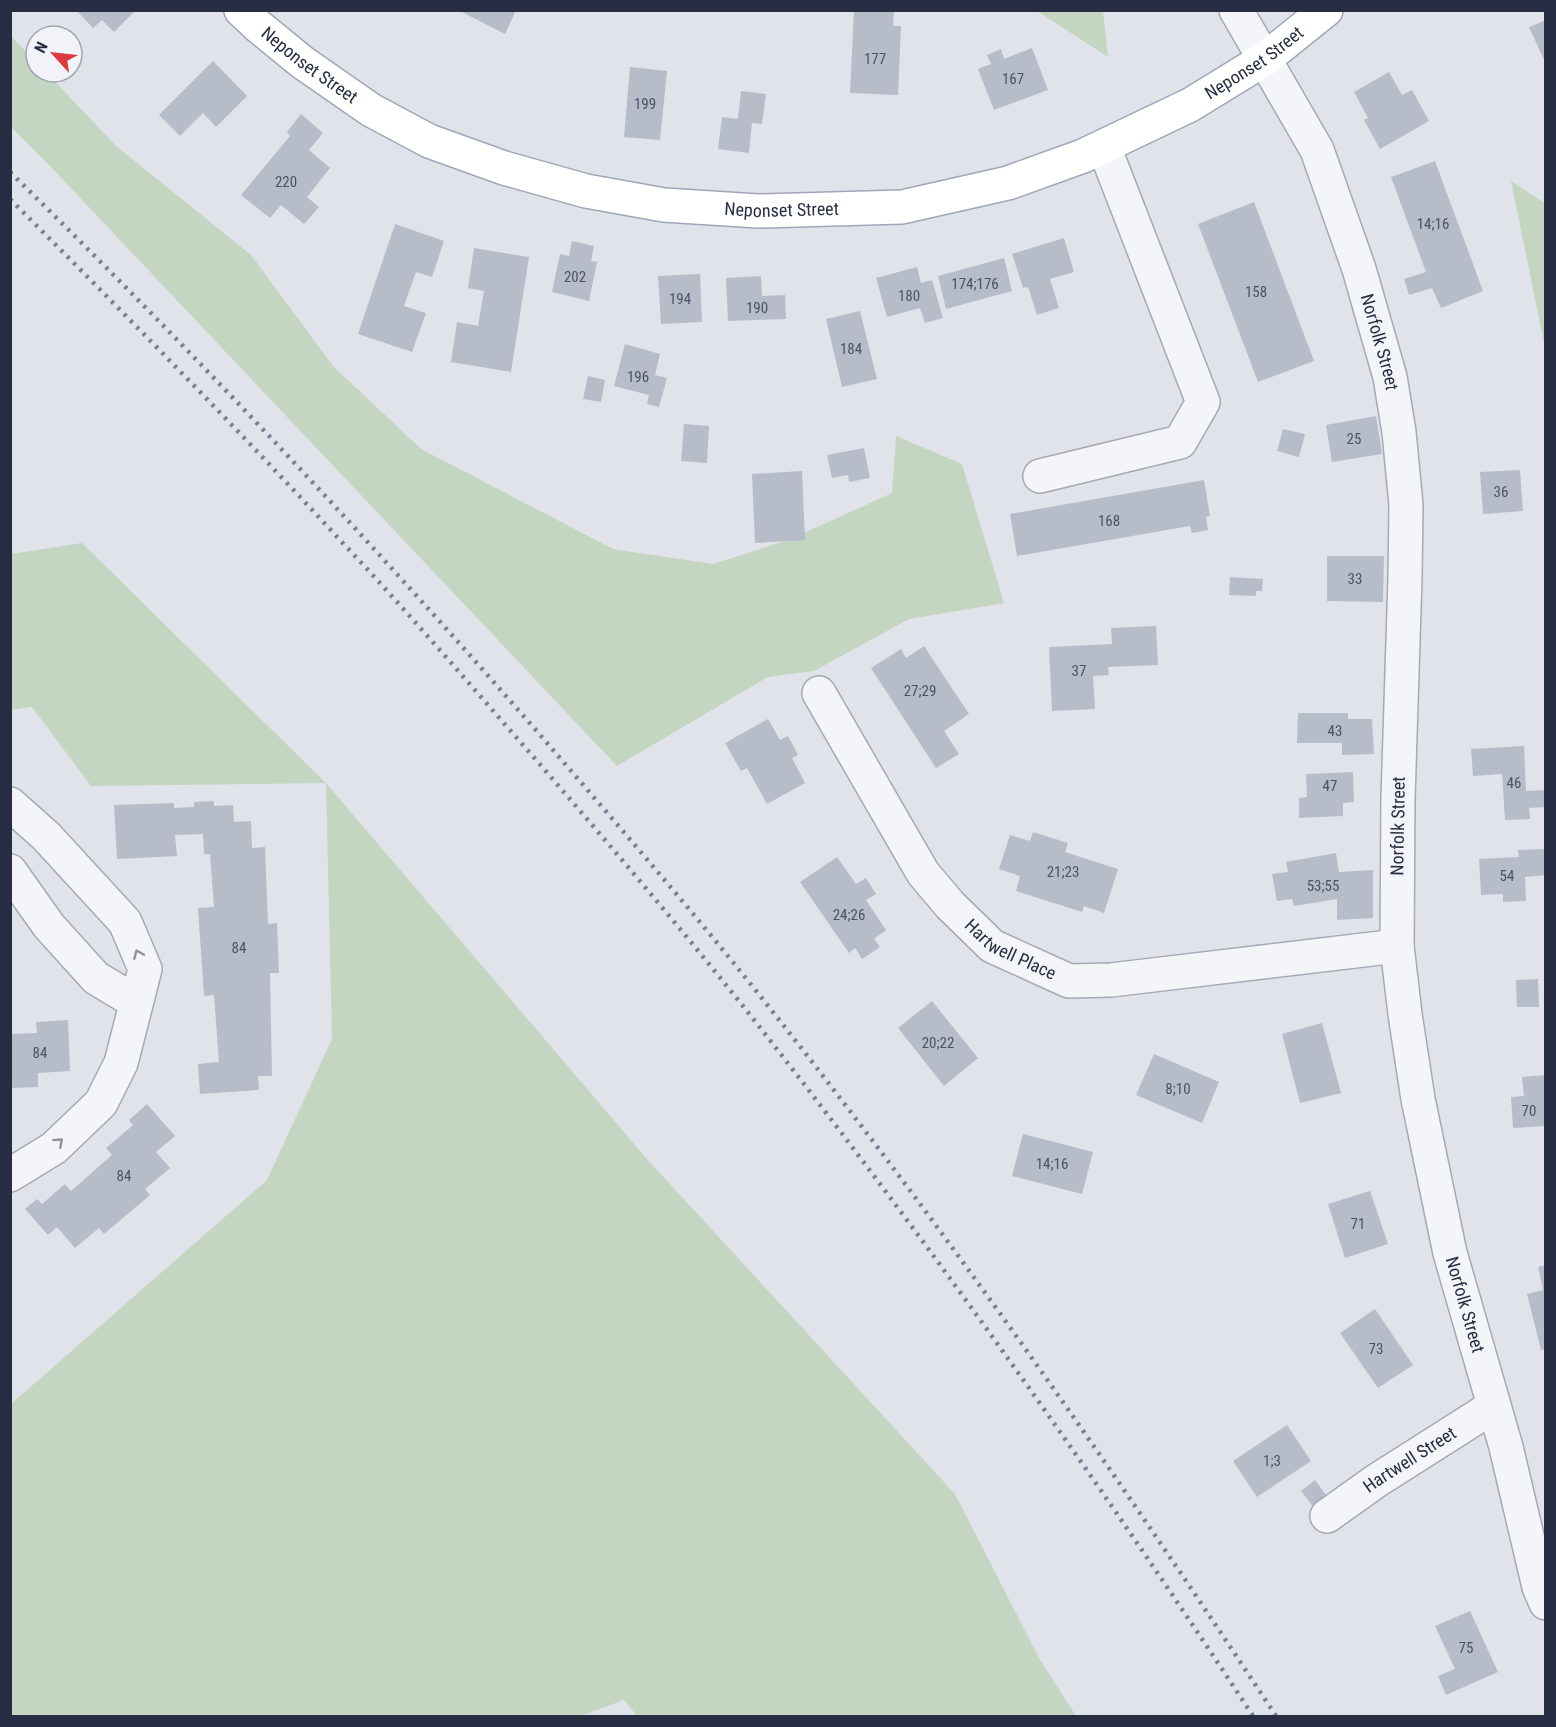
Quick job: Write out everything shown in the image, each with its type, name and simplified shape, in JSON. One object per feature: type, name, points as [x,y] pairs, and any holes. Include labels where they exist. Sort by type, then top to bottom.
[{"type":"main road","name":"Neponset Street","points":[[241,10],[302,62],[370,110],[429,141],[504,168],[586,191],[664,205],[758,211],[902,207],[1008,183],[1083,156],[1190,105],[1265,59],[1326,10]]},
{"type":"street","name":"Norfolk Street","points":[[1236,10],[1317,150],[1359,269],[1387,366],[1399,432],[1406,515],[1398,799],[1397,946],[1418,1099],[1450,1253],[1506,1446],[1539,1587],[1545,1603]]},
{"type":"street","points":[[1040,476],[1180,442],[1203,402],[1104,147]]},
{"type":"street","name":"Hartwell Place","points":[[819,693],[923,873],[950,905],[992,946],[1069,981],[1111,980],[1397,946]]},
{"type":"street","points":[[10,1175],[54,1148],[101,1103],[122,1063],[145,969],[125,922],[46,836],[14,819]]},
{"type":"street","points":[[10,871],[49,926],[96,978],[136,1002]]},
{"type":"street","name":"Hartwell Street","points":[[1327,1516],[1376,1481],[1494,1406]]},
{"type":"green space","points":[[1037,11],[1103,11],[1108,57]]},
{"type":"green space","points":[[10,35],[24,50],[24,84],[57,84],[115,145],[251,255],[333,366],[421,449],[613,549],[713,564],[791,539],[892,493],[896,436],[962,464],[1004,603],[909,619],[814,671],[768,677],[617,766],[11,127]]},
{"type":"green space","points":[[1511,181],[1545,203],[1545,348]]},
{"type":"green space","points":[[82,543],[326,783],[91,786],[32,707],[11,710],[11,554]]},
{"type":"green space","points":[[326,783],[647,1159],[955,1494],[1039,1658],[1076,1716],[637,1716],[624,1700],[581,1716],[11,1716],[11,1404],[267,1180],[332,1039]]},
{"type":"building","points":[[76,10],[136,10],[114,32],[102,20],[93,28]]},
{"type":"building","points":[[463,10],[516,10],[505,34],[462,12]]},
{"type":"building","points":[[854,10],[894,10],[893,26],[901,26],[898,95],[850,93]]},
{"type":"building","points":[[1546,20],[1546,64],[1529,27]]},
{"type":"building","points":[[1032,48],[1048,90],[994,110],[978,69],[991,64],[987,55],[1001,49],[1004,59]]},
{"type":"building","points":[[213,61],[247,96],[216,127],[203,113],[180,136],[159,115]]},
{"type":"building","points":[[630,67],[667,71],[660,140],[624,137]]},
{"type":"building","points":[[1389,72],[1402,95],[1412,90],[1429,121],[1380,149],[1364,120],[1368,118],[1354,92]]},
{"type":"building","points":[[741,91],[766,94],[762,124],[752,123],[749,153],[718,149],[722,117],[738,119]]},
{"type":"building","points":[[301,114],[323,133],[309,150],[330,168],[307,197],[319,207],[304,224],[281,205],[270,218],[241,195],[290,136],[287,132]]},
{"type":"building","points":[[1435,161],[1483,291],[1441,308],[1432,288],[1409,295],[1404,279],[1426,272],[1391,177]]},
{"type":"building","points":[[1254,202],[1314,361],[1258,382],[1198,224]]},
{"type":"building","points":[[395,224],[444,241],[432,277],[416,272],[404,306],[426,313],[412,352],[358,334]]},
{"type":"building","points":[[1064,238],[1074,272],[1050,279],[1059,308],[1037,315],[1028,287],[1023,288],[1012,254]]},
{"type":"building","points":[[572,241],[594,246],[591,261],[597,262],[589,301],[552,292],[560,254],[569,256]]},
{"type":"building","points":[[474,248],[529,257],[511,372],[451,362],[457,322],[478,326],[484,291],[468,288]]},
{"type":"building","points":[[1004,258],[1012,291],[946,309],[938,276]]},
{"type":"building","points":[[917,267],[921,283],[932,280],[943,318],[925,323],[920,308],[887,317],[876,278]]},
{"type":"building","points":[[700,274],[702,322],[661,324],[658,276]]},
{"type":"building","points":[[761,276],[762,296],[785,295],[786,319],[728,321],[726,278]]},
{"type":"building","points":[[860,311],[877,379],[842,387],[826,319]]},
{"type":"building","points":[[625,344],[660,354],[655,375],[667,378],[659,407],[647,404],[649,395],[614,386]]},
{"type":"building","points":[[588,376],[605,380],[601,402],[583,399]]},
{"type":"building","points":[[1376,416],[1382,454],[1332,462],[1326,425]]},
{"type":"building","points":[[684,424],[709,426],[707,463],[681,461]]},
{"type":"building","points":[[1283,429],[1305,434],[1299,457],[1277,451]]},
{"type":"building","points":[[864,448],[870,478],[849,482],[848,475],[832,478],[827,455]]},
{"type":"building","points":[[1520,470],[1523,511],[1483,514],[1480,472]]},
{"type":"building","points":[[802,471],[805,540],[755,543],[752,474]]},
{"type":"building","points":[[1204,480],[1210,516],[1206,517],[1208,530],[1192,533],[1190,526],[1017,556],[1010,514]]},
{"type":"building","points":[[1327,556],[1384,556],[1383,602],[1327,601]]},
{"type":"building","points":[[1230,577],[1263,579],[1262,591],[1256,591],[1256,596],[1229,595]]},
{"type":"building","points":[[1156,626],[1158,665],[1108,667],[1109,675],[1093,676],[1095,709],[1052,711],[1049,647],[1112,644],[1111,628]]},
{"type":"building","points":[[924,646],[969,714],[944,731],[959,754],[936,768],[871,668],[901,649],[906,658]]},
{"type":"building","points":[[1298,713],[1348,713],[1348,719],[1372,719],[1374,754],[1342,755],[1342,743],[1297,743]]},
{"type":"building","points":[[768,719],[780,740],[788,736],[798,755],[792,758],[805,783],[767,804],[747,768],[741,771],[725,743]]},
{"type":"building","points":[[1524,746],[1526,791],[1546,790],[1546,807],[1529,808],[1530,819],[1505,820],[1502,774],[1473,776],[1471,749]]},
{"type":"building","points":[[1353,772],[1354,802],[1343,803],[1343,816],[1299,818],[1299,798],[1307,797],[1306,774]]},
{"type":"building","points":[[214,801],[214,806],[233,805],[234,822],[251,821],[252,848],[265,847],[268,924],[277,923],[279,973],[270,973],[272,1076],[258,1076],[259,1090],[200,1094],[198,1064],[219,1062],[214,995],[204,996],[198,908],[214,907],[210,854],[204,854],[203,834],[175,835],[177,856],[117,859],[114,805],[174,803],[174,808],[194,807],[194,802]]},
{"type":"building","points":[[1033,832],[1068,843],[1065,852],[1118,869],[1104,913],[1084,906],[1082,912],[1016,891],[1020,876],[999,869],[1010,835],[1030,841]]},
{"type":"building","points":[[1546,849],[1546,875],[1525,877],[1526,901],[1503,902],[1503,894],[1481,895],[1479,859],[1519,857],[1518,850]]},
{"type":"building","points":[[1336,853],[1339,872],[1373,870],[1373,918],[1337,920],[1337,899],[1294,906],[1292,899],[1277,901],[1272,874],[1288,872],[1286,862]]},
{"type":"building","points":[[837,857],[856,884],[866,878],[876,894],[866,900],[886,930],[874,939],[880,947],[862,959],[855,948],[849,953],[800,882]]},
{"type":"building","points":[[1538,979],[1539,1007],[1517,1007],[1516,980]]},
{"type":"building","points":[[932,1001],[978,1058],[944,1086],[898,1028]]},
{"type":"building","points":[[68,1020],[70,1071],[38,1073],[38,1087],[10,1088],[10,1034],[37,1033],[36,1022]]},
{"type":"building","points":[[1322,1023],[1341,1093],[1300,1103],[1282,1034]]},
{"type":"building","points":[[1154,1054],[1219,1082],[1202,1123],[1136,1095]]},
{"type":"building","points":[[1546,1075],[1546,1126],[1513,1128],[1511,1097],[1524,1096],[1522,1077]]},
{"type":"building","points":[[147,1104],[175,1136],[156,1152],[170,1168],[145,1189],[150,1195],[104,1234],[99,1228],[75,1248],[57,1227],[48,1235],[25,1209],[37,1199],[42,1204],[65,1184],[71,1191],[112,1155],[106,1148],[133,1125],[129,1120]]},
{"type":"building","points":[[1023,1134],[1093,1152],[1082,1194],[1012,1176]]},
{"type":"building","points":[[1370,1191],[1388,1244],[1345,1258],[1328,1204]]},
{"type":"building","points":[[1546,1265],[1546,1349],[1541,1350],[1527,1294],[1543,1290],[1538,1267]]},
{"type":"building","points":[[1375,1309],[1413,1365],[1378,1388],[1340,1333]]},
{"type":"building","points":[[1287,1425],[1311,1461],[1257,1497],[1233,1461]]},
{"type":"building","points":[[1315,1480],[1329,1499],[1315,1509],[1301,1491]]},
{"type":"building","points":[[1470,1611],[1498,1672],[1446,1695],[1438,1676],[1455,1669],[1435,1626]]},
{"type":"railway","points":[[10,172],[147,309],[412,591],[541,736],[734,964],[896,1172],[1027,1351],[1153,1532],[1276,1716]]},
{"type":"railway","points":[[10,199],[218,411],[365,567],[537,761],[747,1011],[879,1183],[1008,1358],[1132,1536],[1253,1716]]}]
